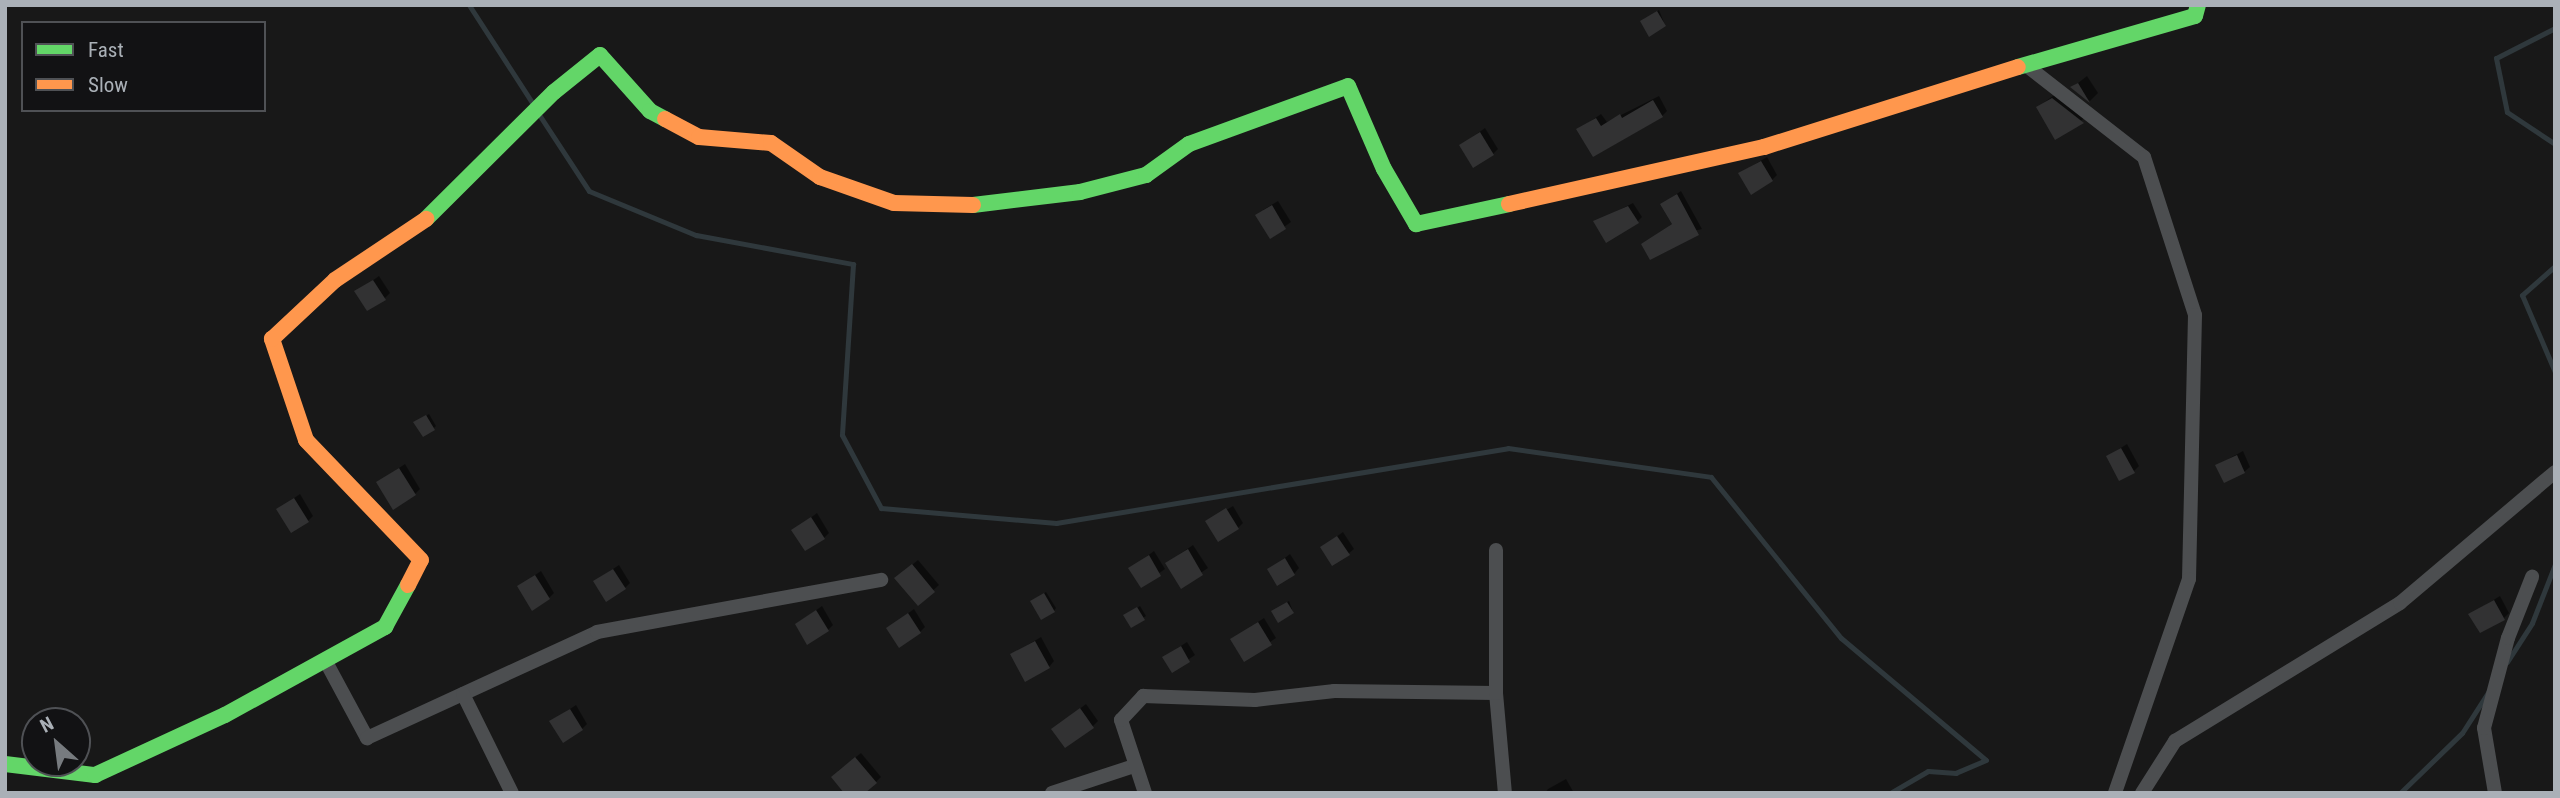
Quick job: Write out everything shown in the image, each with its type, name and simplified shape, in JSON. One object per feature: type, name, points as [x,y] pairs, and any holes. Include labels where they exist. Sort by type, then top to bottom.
[{"type":"street","points":[[5,764],[95,775],[225,715],[385,627],[421,561],[306,440],[272,339],[335,280],[424,221],[554,92],[600,55],[650,111],[699,137],[771,143],[820,177],[894,203],[978,205],[1080,192],[1146,175],[1189,144],[1348,86],[1384,169],[1416,224],[1765,147],[1892,104],[2195,16],[2198,5]]},
{"type":"street","points":[[2027,66],[2144,157],[2195,316],[2189,579],[2115,793]]},
{"type":"street","points":[[2142,793],[2175,741],[2400,603],[2555,472]]},
{"type":"street","points":[[1496,550],[1496,693],[1505,793]]},
{"type":"street","points":[[2495,793],[2484,727],[2505,649],[2532,577]]},
{"type":"street","points":[[325,660],[367,738],[597,632],[881,580]]},
{"type":"street","points":[[1145,793],[1121,720],[1143,696],[1255,700],[1334,691],[1496,693]]},
{"type":"street","points":[[463,694],[512,793]]},
{"type":"street","points":[[1052,793],[1135,766]]},
{"type":"building","points":[[1657,11],[1666,26],[1649,37],[1640,21]]},
{"type":"building","points":[[2078,83],[2090,103],[2070,87]]},
{"type":"building","points":[[2052,98],[2084,123],[2055,140],[2036,107]]},
{"type":"building","points":[[1653,100],[1663,117],[1593,157],[1576,129],[1596,118],[1601,126],[1620,114],[1622,118]]},
{"type":"building","points":[[1480,132],[1494,155],[1473,168],[1459,145]]},
{"type":"building","points":[[1761,161],[1773,181],[1751,195],[1738,173]]},
{"type":"building","points":[[1677,194],[1699,235],[1650,260],[1641,244],[1672,224],[1660,204]]},
{"type":"building","points":[[1272,205],[1286,229],[1270,239],[1255,215]]},
{"type":"building","points":[[1628,206],[1639,223],[1606,243],[1593,221]]},
{"type":"building","points":[[373,280],[386,300],[367,311],[354,291]]},
{"type":"building","points":[[426,415],[435,430],[423,437],[413,422]]},
{"type":"building","points":[[2121,448],[2135,473],[2119,481],[2106,456]]},
{"type":"building","points":[[2237,455],[2245,473],[2224,483],[2215,465]]},
{"type":"building","points":[[399,468],[416,495],[393,510],[376,482]]},
{"type":"building","points":[[294,498],[309,522],[291,533],[276,509]]},
{"type":"building","points":[[1226,508],[1239,529],[1218,542],[1205,521]]},
{"type":"building","points":[[811,517],[825,539],[805,551],[791,530]]},
{"type":"building","points":[[1337,536],[1350,555],[1332,566],[1320,547]]},
{"type":"building","points":[[1188,549],[1203,575],[1181,589],[1165,563]]},
{"type":"building","points":[[1149,555],[1161,576],[1141,588],[1128,568]]},
{"type":"building","points":[[1285,558],[1295,575],[1277,586],[1267,569]]},
{"type":"building","points":[[912,564],[935,592],[918,606],[894,578]]},
{"type":"building","points":[[613,569],[626,589],[606,602],[593,581]]},
{"type":"building","points":[[535,575],[550,599],[532,611],[517,586]]},
{"type":"building","points":[[1044,593],[1055,612],[1041,620],[1030,601]]},
{"type":"building","points":[[2494,600],[2505,620],[2480,633],[2468,614]]},
{"type":"building","points":[[1287,602],[1294,613],[1278,623],[1271,611]]},
{"type":"building","points":[[1137,607],[1145,620],[1131,628],[1123,615]]},
{"type":"building","points":[[816,610],[829,631],[807,645],[795,624]]},
{"type":"building","points":[[908,613],[921,633],[899,648],[886,628]]},
{"type":"building","points":[[1258,622],[1272,645],[1244,662],[1230,639]]},
{"type":"building","points":[[1035,641],[1050,668],[1025,682],[1010,654]]},
{"type":"building","points":[[1181,646],[1190,662],[1172,673],[1162,657]]},
{"type":"building","points":[[1080,708],[1094,728],[1065,748],[1051,729]]},
{"type":"building","points":[[570,709],[583,730],[563,743],[549,721]]},
{"type":"building","points":[[855,757],[877,783],[865,793],[844,793],[831,777]]},
{"type":"waterway","points":[[469,5],[533,104]]},
{"type":"waterway","points":[[2555,28],[2496,58],[2507,112],[2555,144]]},
{"type":"waterway","points":[[538,113],[589,191],[696,235],[853,264],[842,435],[881,508],[1056,523],[1508,448],[1711,477],[1841,638],[1986,760],[1956,773],[1928,771],[1890,793]]},
{"type":"waterway","points":[[2555,266],[2522,295],[2555,372]]},
{"type":"waterway","points":[[2507,662],[2532,623],[2555,564]]},
{"type":"waterway","points":[[2400,793],[2462,733],[2489,691]]},
{"type":"traffic: fast","points":[[2018,67],[2195,16],[2198,5]]},
{"type":"traffic: fast","points":[[426,219],[554,92],[600,55],[650,111],[665,119]]},
{"type":"traffic: fast","points":[[973,205],[1080,192],[1146,175],[1189,144],[1348,86],[1384,169],[1416,224],[1509,204]]},
{"type":"traffic: fast","points":[[5,764],[95,775],[225,715],[385,627],[408,585]]},
{"type":"traffic: slow","points":[[1509,204],[1764,147],[2018,67]]},
{"type":"traffic: slow","points":[[665,119],[699,137],[771,143],[820,177],[894,203],[973,205]]},
{"type":"traffic: slow","points":[[408,585],[421,560],[306,440],[272,339],[335,280],[426,219]]}]
